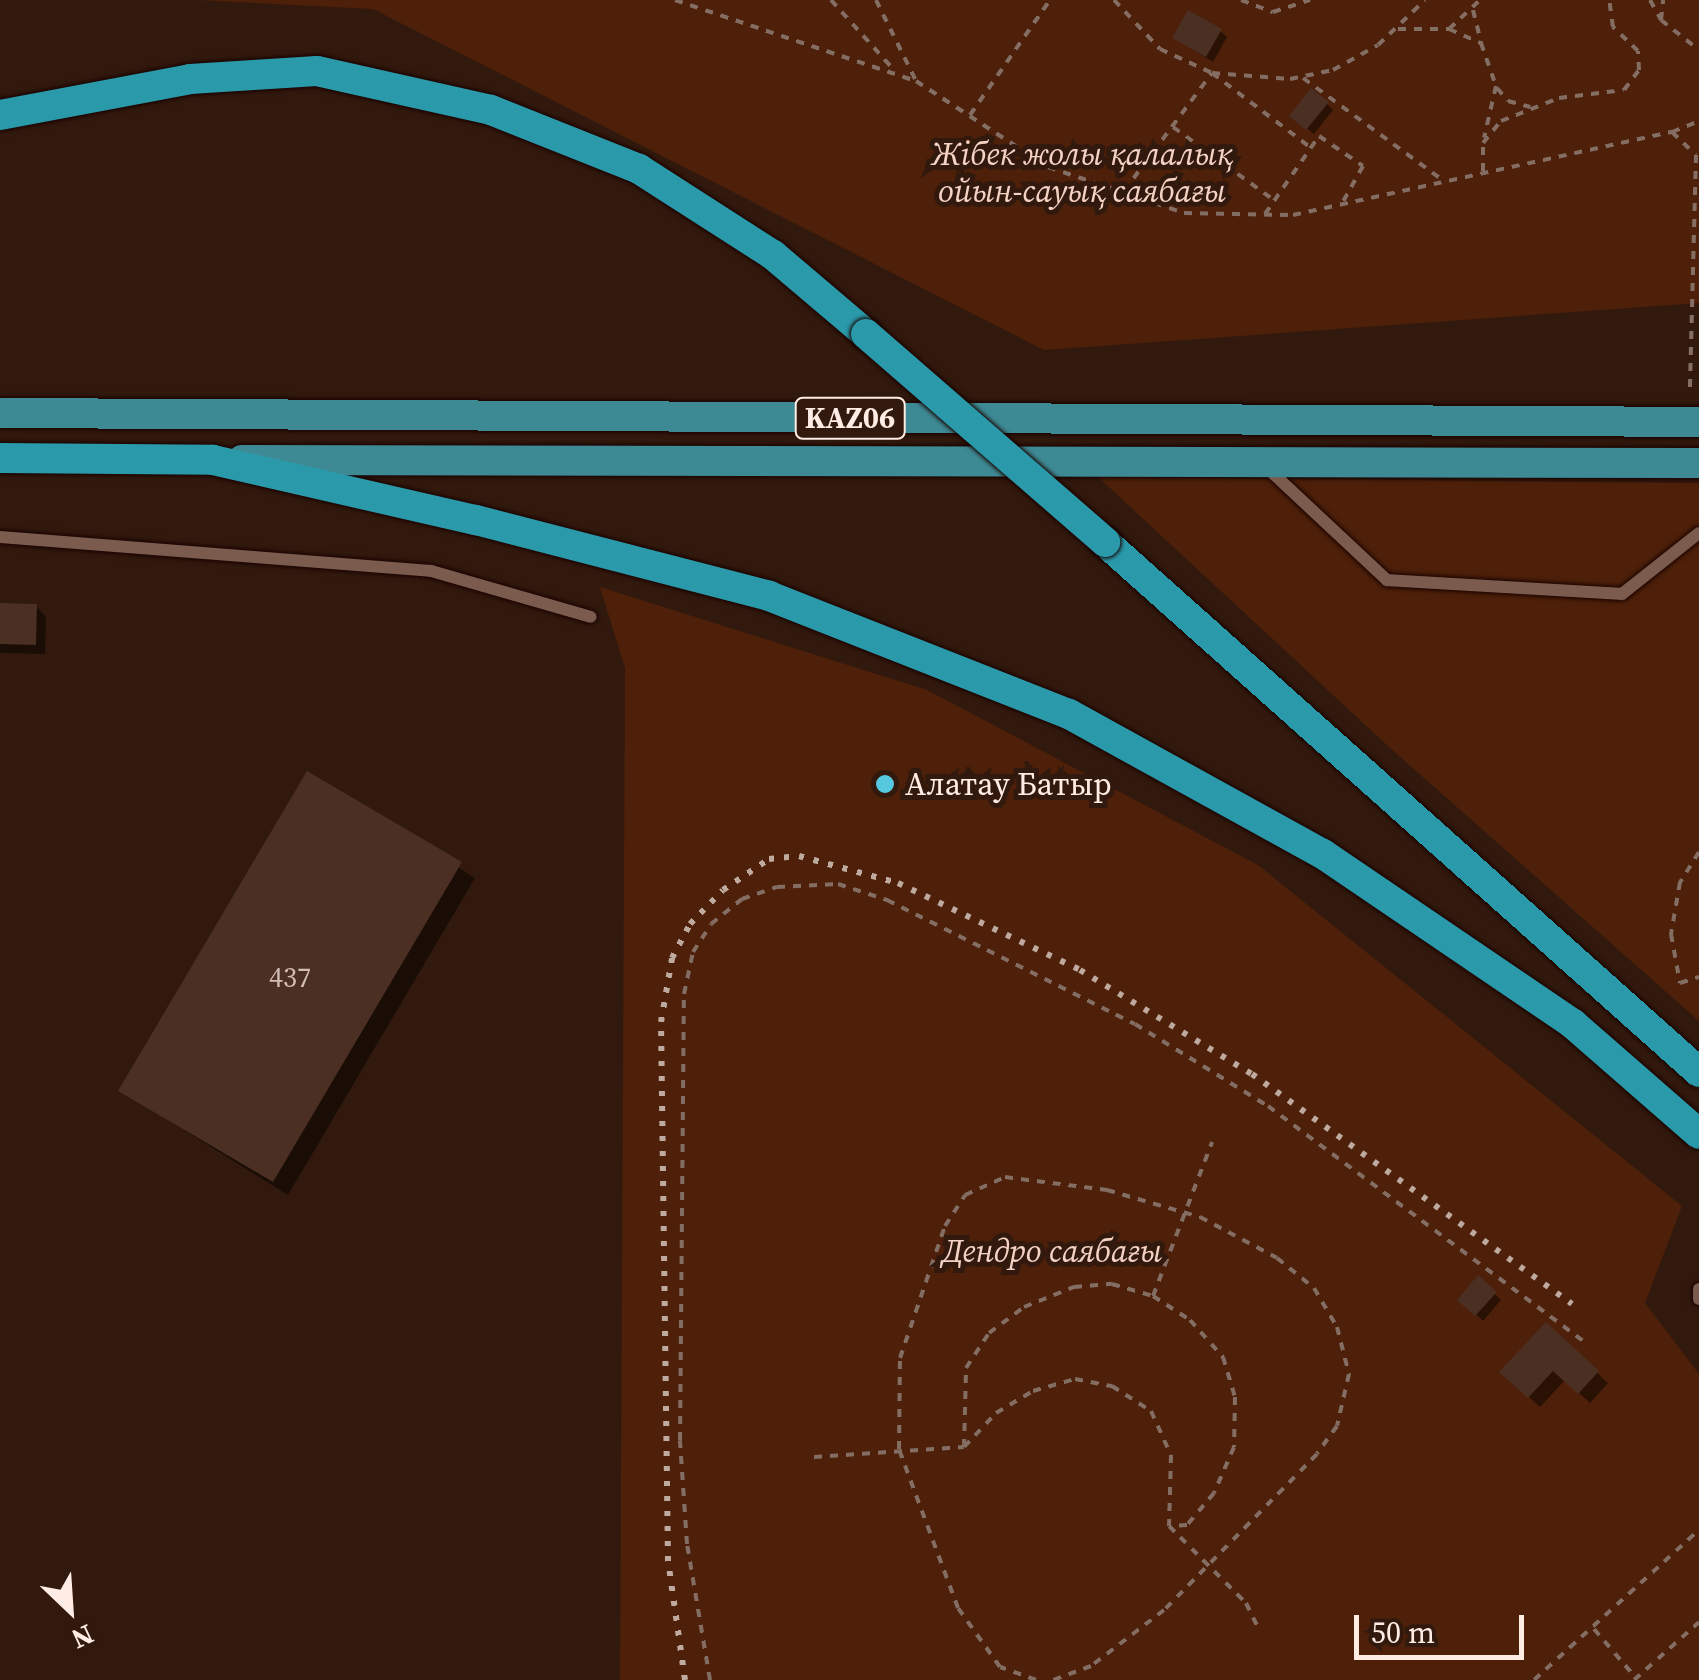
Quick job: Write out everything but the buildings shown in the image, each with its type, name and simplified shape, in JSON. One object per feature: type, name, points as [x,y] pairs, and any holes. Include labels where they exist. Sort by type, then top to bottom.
[{"type":"highway","name":"KАZ06","points":[[0,115],[190,79],[317,72],[492,110],[639,169],[774,254],[1105,542],[1699,1072]]},
{"type":"highway","name":"KАZ06","points":[[0,458],[212,460],[768,596],[1069,714],[1324,854],[1573,1024],[1699,1134]]},
{"type":"main road","name":"KАZ06","points":[[0,413],[1699,422]]},
{"type":"main road","name":"KАZ06","points":[[212,460],[1699,462]]},
{"type":"lane","points":[[1260,461],[1388,580],[1622,594],[1699,533]]},
{"type":"lane","points":[[0,538],[431,571],[591,616]]},
{"type":"lane","points":[[1699,1289],[1699,1299]]},
{"type":"path","points":[[675,0],[898,74],[1048,167],[1184,213],[1265,214],[1340,204],[1672,132],[1699,120]]},
{"type":"path","points":[[832,0],[898,74]]},
{"type":"path","points":[[876,0],[916,82]]},
{"type":"path","points":[[969,116],[1050,0]]},
{"type":"path","points":[[1114,0],[1160,48],[1212,73],[1310,148]]},
{"type":"path","points":[[1241,0],[1274,12],[1310,0]]},
{"type":"path","points":[[1212,73],[1301,77],[1333,70],[1398,28],[1425,0]]},
{"type":"path","points":[[1450,29],[1480,0]]},
{"type":"path","points":[[1483,143],[1501,121],[1530,106],[1624,90],[1638,70],[1638,51],[1613,27],[1609,0]]},
{"type":"path","points":[[1650,0],[1661,20],[1699,50]]},
{"type":"path","points":[[1661,20],[1663,0]]},
{"type":"path","points":[[1473,10],[1496,86],[1508,101],[1530,106]]},
{"type":"path","points":[[1398,28],[1450,29],[1481,43]]},
{"type":"path","points":[[1123,192],[1212,73]]},
{"type":"path","points":[[1301,77],[1445,182]]},
{"type":"path","points":[[1483,173],[1483,143],[1496,86]]},
{"type":"path","points":[[1172,127],[1274,200]]},
{"type":"path","points":[[1672,132],[1698,154],[1690,390]]},
{"type":"path","points":[[1265,214],[1319,136],[1363,166],[1340,204]]},
{"type":"path","points":[[1699,853],[1680,882],[1671,934],[1680,983],[1699,977]]},
{"type":"path","points":[[710,1680],[687,1544],[680,1440],[684,994],[693,952],[710,924],[742,898],[777,887],[838,884],[887,900],[1135,1024],[1268,1106],[1585,1342]]},
{"type":"path","points":[[1153,1296],[1181,1211],[1212,1142]]},
{"type":"path","points":[[1036,1680],[1000,1667],[958,1608],[899,1449],[900,1358],[944,1226],[964,1195],[1005,1177],[1107,1190],[1181,1211],[1276,1258],[1314,1288],[1337,1327],[1348,1374],[1337,1426],[1318,1454],[1205,1568],[1090,1666],[1054,1680]]},
{"type":"path","points":[[964,1447],[966,1368],[989,1333],[1024,1307],[1074,1287],[1112,1284],[1153,1296],[1190,1320],[1224,1357],[1235,1397],[1234,1447],[1214,1493],[1188,1525],[1169,1526]]},
{"type":"path","points":[[814,1457],[964,1447],[996,1413],[1033,1391],[1076,1379],[1112,1386],[1151,1411],[1172,1455],[1169,1526],[1205,1568],[1246,1603],[1258,1628]]},
{"type":"path","points":[[1534,1680],[1699,1530]]},
{"type":"path","points":[[1592,1627],[1635,1679],[1699,1622]]},
{"type":"green space","name":"Жібек жолы қалалық ойын-сауық саябағы","points":[[198,0],[1699,0],[1699,303],[1044,350],[373,9]]},
{"type":"green space","points":[[1098,477],[1699,483],[1699,1021],[1389,747]]},
{"type":"green space","name":"Дендро саябағы","points":[[600,587],[927,690],[1258,865],[1682,1206],[1645,1303],[1699,1374],[1699,1680],[620,1680],[625,668]]},
{"type":"railway","points":[[685,1680],[668,1561],[661,1022],[672,958],[690,924],[723,890],[769,859],[799,856],[898,883],[1080,970],[1252,1074],[1572,1304]]},
{"type":"place","name":"Алатау Батыр","points":[[885,784]]}]
